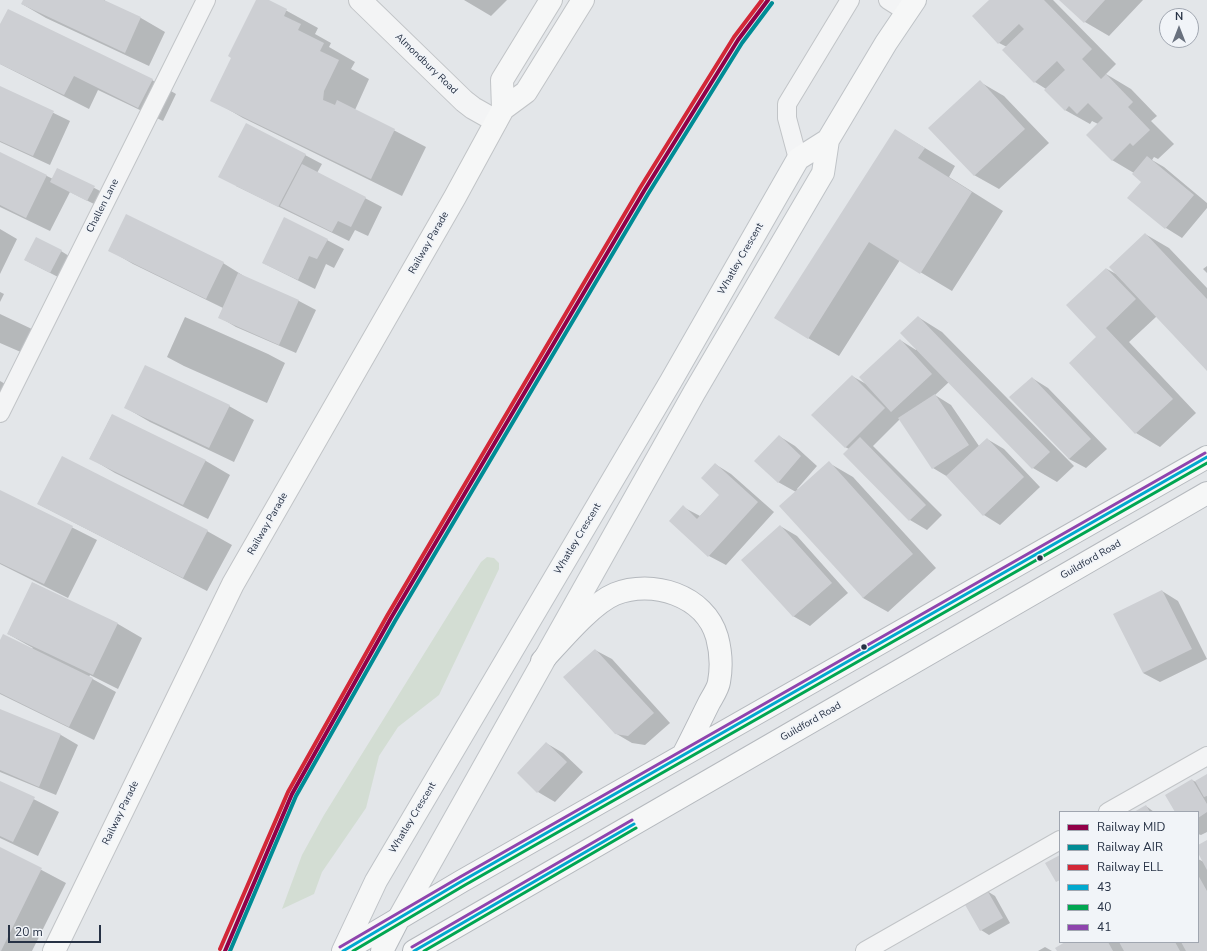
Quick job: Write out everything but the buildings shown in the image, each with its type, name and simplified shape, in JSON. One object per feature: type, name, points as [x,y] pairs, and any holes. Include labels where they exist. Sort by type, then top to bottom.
[{"type":"main road","points":[[500,115],[502,80],[551,0]]},
{"type":"main road","name":"Railway Parade","points":[[54,951],[233,584],[451,204],[500,115],[526,92],[583,0]]},
{"type":"main road","name":"Whatley Crescent","points":[[382,951],[398,918],[694,393],[823,173],[828,140],[886,43],[911,6]]},
{"type":"main road","name":"Whatley Crescent","points":[[344,951],[376,881],[663,395],[798,159],[828,140]]},
{"type":"main road","points":[[344,951],[398,918],[1207,456]]},
{"type":"main road","name":"Guildford Road","points":[[414,951],[1207,493]]},
{"type":"main road","points":[[542,662],[594,608],[614,594],[637,588],[662,589],[686,598],[704,614],[717,635],[722,659],[719,684],[683,755]]},
{"type":"street","name":"Almondbury Road","points":[[360,0],[464,101],[473,108],[500,115]]},
{"type":"lane","name":"Challen Lane","points":[[0,412],[206,0]]},
{"type":"lane","points":[[798,159],[787,118],[787,104],[850,0]]},
{"type":"lane","points":[[888,0],[911,6]]},
{"type":"lane","points":[[1110,811],[1207,756]]},
{"type":"lane","points":[[865,951],[1059,841]]},
{"type":"shaded area","points":[[487,557],[494,558],[499,563],[499,569],[439,695],[398,727],[379,756],[366,808],[322,872],[314,894],[282,909],[302,855],[324,815],[481,562]]},
{"type":"rail line","name":"ELL","points":[[220,949],[288,792],[387,616],[640,188],[734,37],[762,0]]},
{"type":"rail line","name":"MID","points":[[225,951],[292,794],[391,618],[644,191],[738,40],[768,0]]},
{"type":"rail line","name":"AIR","points":[[230,951],[296,796],[395,621],[648,194],[742,43],[772,3]]},
{"type":"transit line","name":"41","points":[[340,947],[460,877],[1205,453]]},
{"type":"transit line","name":"43","points":[[343,951],[462,881],[1207,457]]},
{"type":"transit line","name":"40","points":[[353,951],[465,885],[1207,463]]},
{"type":"transit line","name":"41","points":[[412,947],[632,820]]},
{"type":"transit line","name":"43","points":[[414,951],[634,824]]},
{"type":"transit line","name":"40","points":[[424,951],[636,828]]}]
